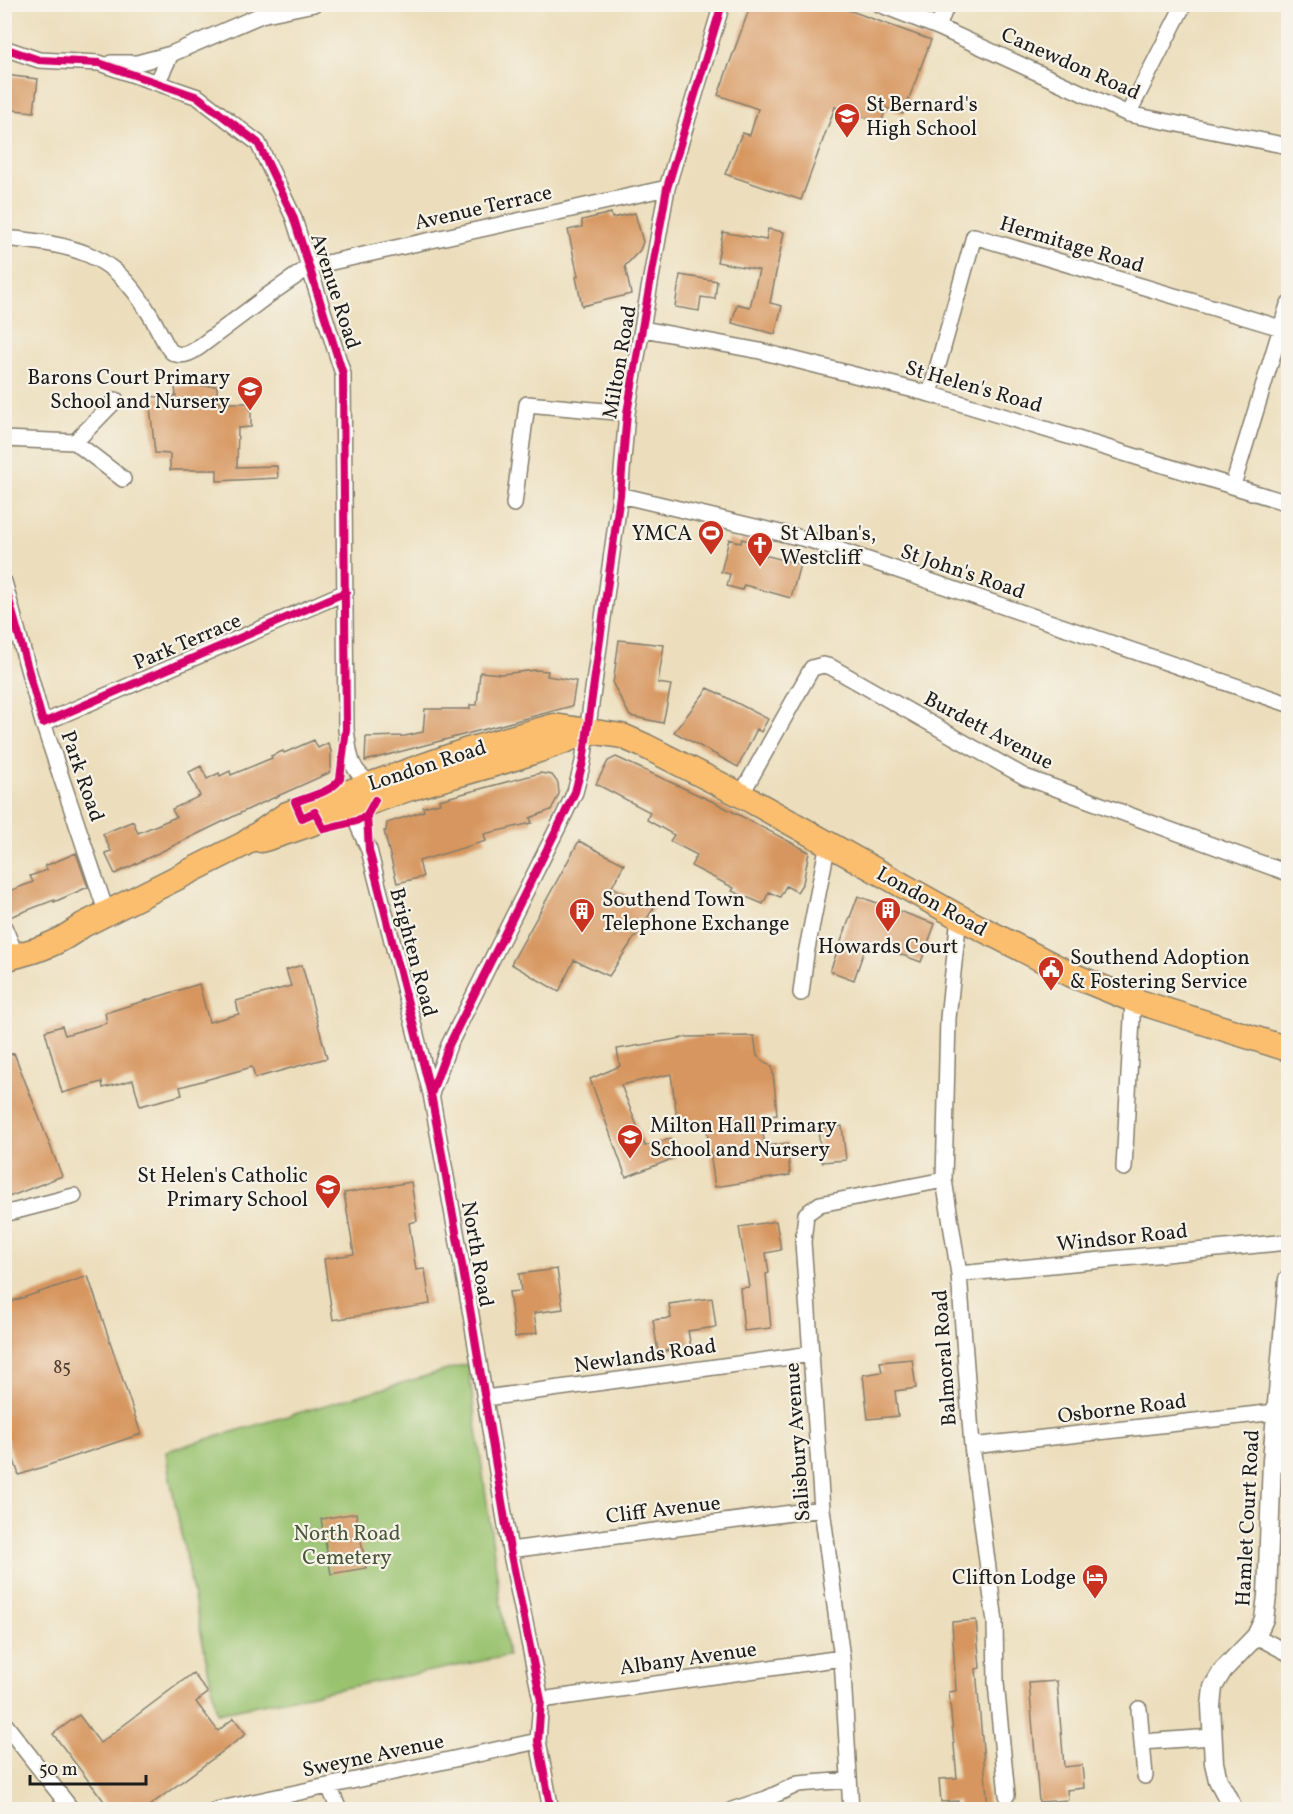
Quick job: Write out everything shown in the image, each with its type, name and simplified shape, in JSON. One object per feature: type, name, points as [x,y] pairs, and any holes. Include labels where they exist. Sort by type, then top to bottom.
[{"type":"main road","name":"London Road","points":[[6,945],[63,928],[83,925],[107,914],[244,844],[287,814],[468,750],[554,726],[622,736],[741,795],[959,917],[1072,975],[1133,1000],[1288,1049]]},
{"type":"main road","name":"London Road","points":[[244,844],[296,830],[423,784],[557,745],[586,732]]},
{"type":"street","points":[[99,63],[137,63],[171,54],[261,15],[314,4]]},
{"type":"street","name":"Milton Road","points":[[586,732],[620,495],[627,413],[667,188],[722,4]]},
{"type":"street","name":"Canewdon Road","points":[[879,4],[938,27],[1128,114],[1288,146]]},
{"type":"street","points":[[938,27],[947,4]]},
{"type":"street","points":[[1128,114],[1185,4]]},
{"type":"street","name":"Avenue Road","points":[[6,50],[39,60],[99,63],[198,97],[258,143],[293,216],[344,374],[346,729],[351,763],[363,779],[371,783]]},
{"type":"street","points":[[157,84],[171,54]]},
{"type":"street","name":"Avenue Terrace","points":[[309,267],[667,188]]},
{"type":"street","name":"Hermitage Road","points":[[930,394],[974,236],[1281,328]]},
{"type":"street","points":[[4,238],[69,247],[106,263],[133,287],[162,333],[166,346],[172,352],[180,355],[190,354],[258,302],[309,267]]},
{"type":"street","points":[[1233,485],[1288,305]]},
{"type":"street","name":"St Helen's Road","points":[[643,329],[760,351],[930,394],[1288,503]]},
{"type":"street","points":[[75,442],[116,400]]},
{"type":"street","points":[[514,504],[527,404],[627,413]]},
{"type":"street","points":[[4,439],[75,442],[123,479]]},
{"type":"street","name":"St John's Road","points":[[620,495],[810,540],[1288,704]]},
{"type":"street","name":"Park Road","points":[[4,582],[43,723],[107,914]]},
{"type":"street","name":"Park Terrace","points":[[43,723],[346,592]]},
{"type":"street","name":"Burdett Avenue","points":[[741,795],[812,668],[823,665],[831,667],[1025,777],[1288,873]]},
{"type":"street","name":"North Road","points":[[551,1809],[538,1740],[541,1700],[510,1550],[431,1095],[449,1045],[575,792],[584,762],[586,732]]},
{"type":"street","name":"Brighten Road","points":[[342,812],[356,821],[369,850],[431,1095]]},
{"type":"street","points":[[801,993],[806,954],[828,843]]},
{"type":"street","name":"Balmoral Road","points":[[959,917],[948,1018],[944,1180],[959,1274],[972,1446],[995,1622],[996,1683],[1007,1795]]},
{"type":"street","points":[[1124,1168],[1133,1000]]},
{"type":"street","name":"Salisbury Avenue","points":[[851,1809],[842,1658],[822,1509],[803,1242],[806,1214],[820,1204],[944,1180]]},
{"type":"street","points":[[4,1214],[74,1196]]},
{"type":"street","name":"Windsor Road","points":[[959,1274],[1288,1242]]},
{"type":"street","name":"Hamlet Court Road","points":[[1234,1809],[1218,1780],[1212,1737],[1212,1687],[1223,1670],[1256,1636],[1264,1619],[1280,1463],[1276,1412],[1288,1279]]},
{"type":"street","name":"Newlands Road","points":[[485,1398],[812,1354]]},
{"type":"street","name":"Osborne Road","points":[[972,1446],[1276,1412]]},
{"type":"street","name":"Cliff Avenue","points":[[510,1550],[822,1509]]},
{"type":"street","points":[[1256,1636],[1288,1653]]},
{"type":"street","name":"Albany Avenue","points":[[541,1700],[842,1658]]},
{"type":"street","points":[[1139,1709],[1145,1776]]},
{"type":"street","points":[[4,1723],[72,1809]]},
{"type":"street","points":[[1142,1742],[1212,1737]]},
{"type":"street","name":"Sweyne Avenue","points":[[216,1809],[538,1740]]},
{"type":"street","points":[[732,1809],[766,1799],[798,1784],[849,1780]]},
{"type":"street","points":[[329,1786],[339,1809]]},
{"type":"green space","name":"North Road Cemetery","points":[[468,1364],[508,1656],[217,1713],[166,1451]]},
{"type":"building","points":[[751,4],[832,4],[931,40],[903,114],[886,108],[881,123],[835,107],[801,200],[725,174],[742,133],[750,135],[758,109],[718,95]]},
{"type":"building","points":[[4,75],[38,79],[34,112],[4,109]]},
{"type":"building","points":[[611,213],[612,218],[635,213],[643,242],[640,250],[625,266],[631,294],[582,306],[568,230],[582,227],[582,220]]},
{"type":"building","points":[[768,229],[784,232],[770,303],[782,306],[775,334],[732,323],[737,304],[750,307],[759,270],[717,262],[723,232],[766,240]]},
{"type":"building","points":[[680,275],[717,281],[715,299],[701,297],[699,311],[675,307]]},
{"type":"building","points":[[175,386],[217,386],[217,403],[251,403],[251,427],[238,428],[237,467],[277,466],[278,478],[217,481],[217,470],[170,470],[170,454],[155,453],[149,397],[176,396]]},
{"type":"building","name":"St Alban's, Westcliff","points":[[729,539],[741,543],[742,539],[766,546],[764,555],[800,564],[791,598],[744,585],[742,590],[727,586],[730,574],[721,572]]},
{"type":"building","points":[[619,640],[664,645],[658,683],[671,685],[663,723],[630,716],[613,684]]},
{"type":"building","points":[[548,671],[547,676],[576,681],[572,706],[365,761],[366,737],[405,736],[423,732],[425,709],[470,709],[470,705],[477,705],[480,672],[502,674]]},
{"type":"building","points":[[708,688],[768,719],[761,732],[757,729],[738,767],[674,732]]},
{"type":"building","points":[[314,740],[318,748],[328,743],[331,751],[329,773],[115,874],[105,853],[111,851],[103,834],[133,821],[138,833],[176,817],[172,809],[200,796],[189,772],[201,766],[207,779],[230,771],[231,775],[272,758],[271,756]]},
{"type":"building","points":[[616,757],[718,804],[809,852],[803,883],[797,892],[786,886],[780,897],[769,892],[763,904],[732,891],[734,888],[691,866],[697,855],[670,841],[674,835],[647,820],[650,812],[596,784],[608,761]]},
{"type":"building","points":[[540,773],[552,775],[558,783],[559,794],[551,810],[530,818],[532,823],[484,834],[486,841],[419,861],[423,877],[397,883],[384,831],[386,831],[387,823],[424,811],[423,807],[440,803],[439,800]]},
{"type":"building","name":"Southend Town Telephone Exchange","points":[[579,841],[624,864],[612,887],[654,908],[609,976],[574,960],[559,992],[511,964]]},
{"type":"building","points":[[76,853],[88,887],[54,902],[54,900],[7,918],[4,911],[4,893],[33,882],[30,876],[47,870],[45,866]]},
{"type":"building","name":"Howards Court","points":[[858,896],[935,924],[921,962],[867,942],[854,980],[830,971]]},
{"type":"building","points":[[302,965],[327,1058],[255,1078],[252,1067],[180,1087],[182,1095],[140,1106],[133,1080],[103,1088],[102,1082],[62,1093],[45,1031],[62,1026],[65,1035],[107,1023],[105,1013],[199,984],[209,1022],[239,1014],[236,1001],[291,986],[286,970]]},
{"type":"building","points":[[754,1036],[757,1056],[772,1067],[775,1091],[777,1115],[760,1117],[765,1146],[787,1143],[790,1175],[715,1187],[706,1123],[678,1126],[671,1074],[621,1085],[645,1146],[670,1139],[677,1157],[626,1177],[590,1079],[620,1066],[617,1049],[689,1037]]},
{"type":"building","points":[[14,1053],[62,1176],[4,1199],[4,1057]]},
{"type":"building","points":[[842,1126],[846,1160],[822,1162],[818,1129]]},
{"type":"building","points":[[411,1182],[417,1221],[409,1223],[416,1270],[425,1269],[430,1304],[333,1320],[324,1259],[354,1254],[344,1193]]},
{"type":"building","points":[[776,1221],[781,1250],[766,1253],[771,1328],[744,1331],[740,1288],[749,1287],[739,1227]]},
{"type":"building","points":[[557,1269],[563,1309],[534,1313],[537,1333],[515,1337],[509,1292],[521,1291],[519,1274]]},
{"type":"building","points":[[88,1276],[141,1434],[19,1475],[4,1431],[4,1304]]},
{"type":"building","points":[[712,1298],[716,1327],[688,1331],[691,1347],[658,1352],[653,1320],[671,1318],[669,1304]]},
{"type":"building","points":[[912,1359],[916,1388],[895,1391],[898,1416],[868,1419],[863,1375],[882,1372],[880,1362]]},
{"type":"building","points":[[356,1513],[366,1568],[331,1574],[321,1519]]},
{"type":"building","points":[[976,1620],[980,1668],[976,1669],[988,1808],[959,1809],[958,1801],[941,1802],[939,1779],[957,1778],[949,1692],[956,1691],[952,1622]]},
{"type":"building","points":[[193,1673],[208,1693],[196,1702],[218,1731],[234,1718],[246,1734],[145,1809],[110,1809],[53,1734],[79,1715],[100,1743]]},
{"type":"building","points":[[1057,1681],[1064,1767],[1082,1765],[1084,1788],[1067,1790],[1068,1800],[1039,1802],[1029,1683]]},
{"type":"cycle path","points":[[551,1810],[538,1741],[541,1700],[510,1550],[431,1094],[449,1045],[575,792],[583,762],[620,495],[627,413],[667,188],[722,4]]},
{"type":"cycle path","points":[[4,48],[39,60],[99,63],[198,97],[258,143],[293,216],[343,374],[346,729],[340,779],[326,791],[295,802],[302,818],[315,812],[324,829],[356,821],[367,815]]},
{"type":"cycle path","points":[[4,582],[43,723],[346,592]]},
{"type":"cycle path","points":[[375,800],[367,815],[369,850],[431,1094]]},
{"type":"place","name":"St Bernard's High School","points":[[847,139]]},
{"type":"place","name":"Barons Court Primary School and Nursery","points":[[250,412]]},
{"type":"place","name":"YMCA","points":[[711,556]]},
{"type":"place","name":"St Alban's, Westcliff","points":[[760,568]]},
{"type":"place","name":"Howards Court","points":[[888,933]]},
{"type":"place","name":"Southend Town Telephone Exchange","points":[[582,934]]},
{"type":"place","name":"Southend Adoption & Fostering Service","points":[[1051,992]]},
{"type":"place","name":"Milton Hall Primary School and Nursery","points":[[630,1160]]},
{"type":"place","name":"St Helen's Catholic Primary School","points":[[328,1210]]},
{"type":"place","name":"Clifton Lodge","points":[[1095,1600]]}]
